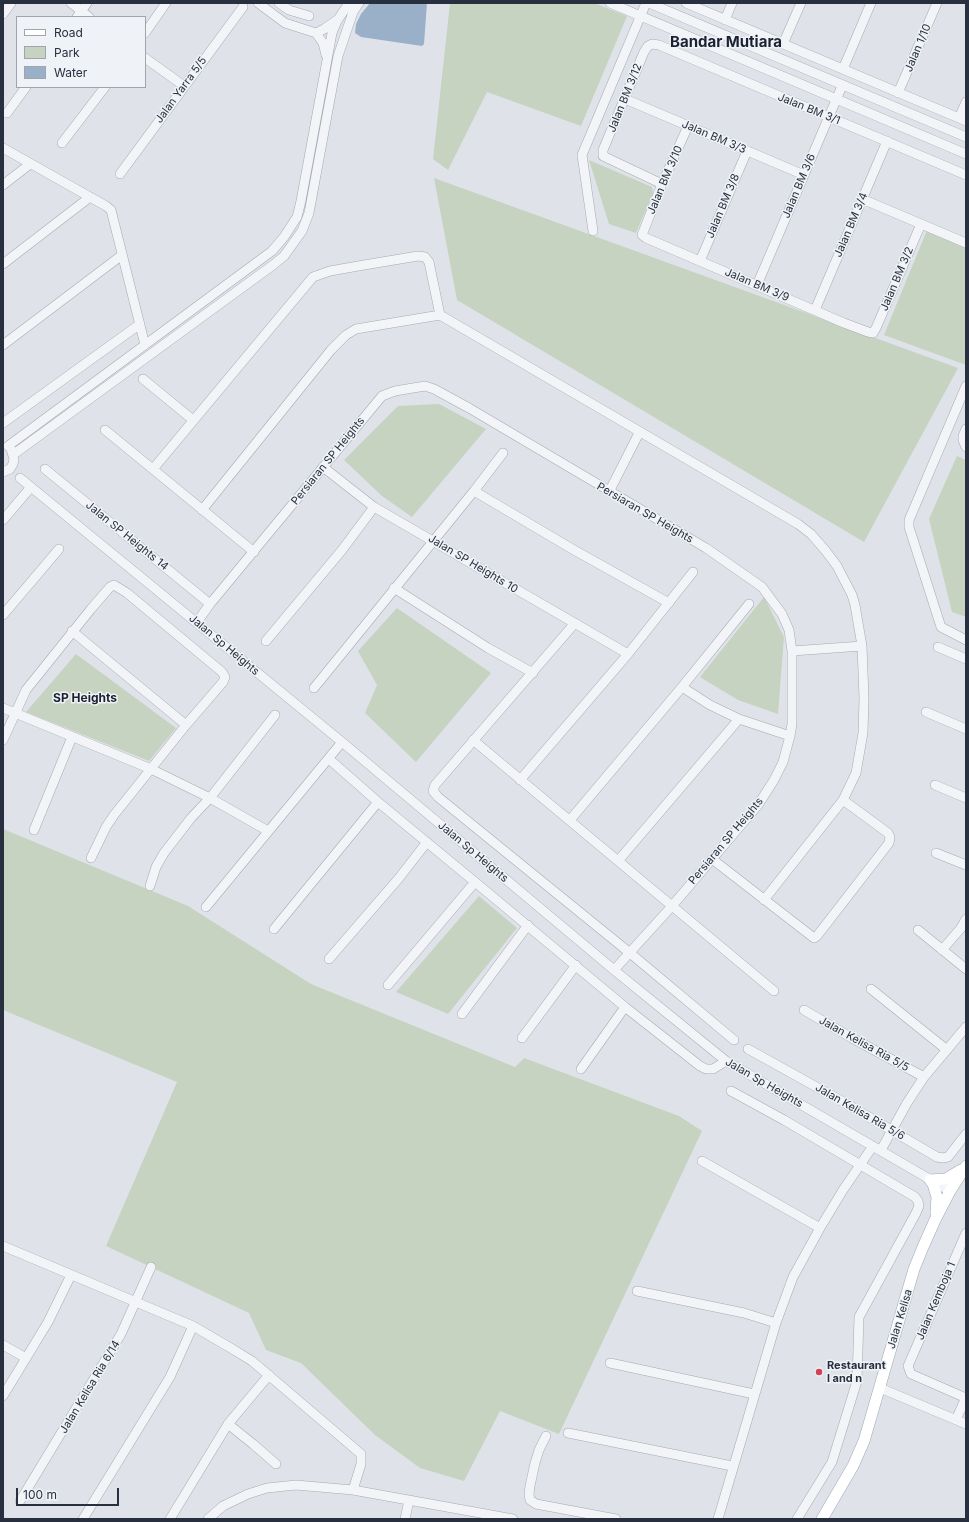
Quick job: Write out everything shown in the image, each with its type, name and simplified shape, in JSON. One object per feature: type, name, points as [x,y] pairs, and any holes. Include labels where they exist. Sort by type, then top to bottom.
[{"type":"main road","points":[[930,1180],[952,1177],[965,1167]]},
{"type":"main road","name":"Jalan Kelisa","points":[[822,1519],[857,1456],[871,1418],[914,1269],[935,1220],[950,1191],[965,1167]]},
{"type":"main road","points":[[930,1180],[934,1184],[937,1197],[935,1220]]},
{"type":"street","points":[[3,14],[11,3]]},
{"type":"street","points":[[71,3],[79,14],[88,3]]},
{"type":"street","points":[[146,32],[166,3]]},
{"type":"street","points":[[258,3],[285,23],[316,33],[324,43],[327,58]]},
{"type":"street","points":[[279,3],[289,10],[309,16]]},
{"type":"street","points":[[3,472],[10,469],[13,464],[14,454],[6,444],[145,345],[272,251],[284,237],[297,217],[299,211],[332,33],[339,18],[349,3]]},
{"type":"street","points":[[14,454],[274,265],[284,256],[302,231],[309,213],[338,56],[353,12],[359,3]]},
{"type":"street","points":[[610,3],[966,154]]},
{"type":"street","points":[[593,231],[582,155],[646,3]]},
{"type":"street","points":[[649,3],[966,138]]},
{"type":"street","points":[[686,3],[963,120],[966,102]]},
{"type":"street","points":[[725,20],[732,3]]},
{"type":"street","points":[[783,44],[801,3]]},
{"type":"street","points":[[843,70],[871,3]]},
{"type":"street","name":"Jalan 1/10","points":[[898,93],[937,3]]},
{"type":"street","name":"Jalan Yarra 5/5","points":[[120,174],[243,7]]},
{"type":"street","points":[[316,33],[339,18]]},
{"type":"street","name":"Jalan BM 3/12","points":[[652,44],[648,46],[644,52],[603,150],[603,156],[662,184]]},
{"type":"street","name":"Jalan BM 3/1","points":[[652,44],[659,45],[966,175]]},
{"type":"street","points":[[146,59],[184,86]]},
{"type":"street","name":"Jalan BM 3/6","points":[[757,286],[842,86]]},
{"type":"street","points":[[7,113],[25,88]]},
{"type":"street","points":[[62,143],[104,88]]},
{"type":"street","name":"Jalan BM 3/3","points":[[625,99],[804,175]]},
{"type":"street","name":"Jalan BM 3/10","points":[[642,235],[662,184],[688,126]]},
{"type":"street","name":"Jalan BM 3/4","points":[[815,310],[887,141]]},
{"type":"street","points":[[3,148],[111,210],[145,345]]},
{"type":"street","name":"Jalan BM 3/8","points":[[700,261],[747,151]]},
{"type":"street","points":[[3,185],[30,164]]},
{"type":"street","points":[[3,264],[90,197]]},
{"type":"street","points":[[862,199],[966,243]]},
{"type":"street","name":"Jalan BM 3/2","points":[[873,332],[921,224]]},
{"type":"street","name":"Jalan BM 3/9","points":[[642,235],[757,286],[868,332],[873,332]]},
{"type":"street","points":[[3,344],[122,255]]},
{"type":"street","points":[[153,469],[313,277],[330,271],[418,256],[425,257],[429,262],[440,315]]},
{"type":"street","points":[[202,510],[331,350],[346,335],[356,329],[440,315],[505,352],[639,433],[798,524],[811,534],[837,566],[852,595],[862,646],[864,698],[863,733],[856,772],[843,800],[764,900]]},
{"type":"street","points":[[3,423],[140,324]]},
{"type":"street","points":[[143,379],[193,420]]},
{"type":"street","name":"Persiaran SP Heights","points":[[196,622],[382,396],[400,390],[425,386],[434,389],[470,408],[609,492],[706,548],[762,587],[782,614],[789,630],[792,651],[792,718],[790,736],[783,762],[774,780],[758,805],[672,906],[614,970]]},
{"type":"street","points":[[966,386],[909,520],[909,527],[942,628],[966,640]]},
{"type":"street","points":[[966,429],[963,436],[966,447]]},
{"type":"street","points":[[105,430],[254,552]]},
{"type":"street","points":[[609,492],[639,433]]},
{"type":"street","points":[[314,688],[504,453]]},
{"type":"street","name":"Jalan SP Heights 10","points":[[323,467],[374,507],[504,584],[628,654]]},
{"type":"street","name":"Jalan SP Heights 14","points":[[45,469],[210,604]]},
{"type":"street","name":"Jalan Sp Heights","points":[[20,478],[342,742],[614,970],[726,1061],[950,1191]]},
{"type":"street","points":[[3,520],[31,487]]},
{"type":"street","points":[[474,491],[574,550],[669,603]]},
{"type":"street","points":[[266,641],[342,550],[374,507]]},
{"type":"street","points":[[3,615],[59,549]]},
{"type":"street","points":[[520,780],[628,654],[693,572]]},
{"type":"street","points":[[3,740],[14,713],[26,690],[72,631],[110,587],[114,585],[126,593],[222,672],[225,677],[223,682],[186,725],[110,821],[91,858]]},
{"type":"street","points":[[394,588],[488,648],[533,673]]},
{"type":"street","points":[[570,820],[682,687],[749,604]]},
{"type":"street","points":[[575,623],[473,740],[435,785],[433,791],[444,802],[630,953],[734,1040]]},
{"type":"street","points":[[72,631],[186,725]]},
{"type":"street","points":[[792,651],[862,646]]},
{"type":"street","points":[[938,647],[966,659]]},
{"type":"street","points":[[682,687],[710,705],[739,719],[790,736]]},
{"type":"street","points":[[3,708],[152,769],[210,798],[268,831]]},
{"type":"street","points":[[926,712],[966,729]]},
{"type":"street","points":[[150,886],[156,867],[164,853],[191,818],[210,798],[275,715]]},
{"type":"street","points":[[618,861],[739,719]]},
{"type":"street","points":[[34,830],[72,737]]},
{"type":"street","points":[[473,740],[774,991]]},
{"type":"street","points":[[206,907],[342,742]]},
{"type":"street","points":[[329,759],[378,802],[625,1007],[700,1066],[706,1069],[713,1069],[726,1061]]},
{"type":"street","points":[[935,785],[966,798]]},
{"type":"street","points":[[712,859],[810,937],[814,938],[889,842],[890,837],[888,833],[843,800]]},
{"type":"street","points":[[274,929],[378,802]]},
{"type":"street","points":[[329,959],[399,878],[427,842]]},
{"type":"street","points":[[936,853],[966,866]]},
{"type":"street","points":[[388,985],[475,882]]},
{"type":"street","points":[[942,950],[961,928],[966,918]]},
{"type":"street","points":[[462,1014],[528,925]]},
{"type":"street","points":[[918,930],[966,969]]},
{"type":"street","points":[[522,1038],[576,965]]},
{"type":"street","points":[[871,989],[947,1050]]},
{"type":"street","points":[[581,1069],[625,1007]]},
{"type":"street","name":"Jalan Kelisa Ria 5/5","points":[[804,1010],[924,1077]]},
{"type":"street","points":[[718,1519],[732,1466],[776,1323],[793,1278],[820,1228],[843,1190],[861,1165],[891,1130],[924,1077],[966,1027]]},
{"type":"street","name":"Jalan Kelisa Ria 5/6","points":[[748,1049],[840,1100],[937,1157],[948,1157],[966,1134]]},
{"type":"street","points":[[732,1091],[915,1196],[919,1206],[860,1313],[858,1321],[858,1381],[832,1462],[797,1519]]},
{"type":"street","points":[[702,1161],[820,1228]]},
{"type":"street","name":"Jalan Kemboja 1","points":[[966,1233],[908,1366],[908,1370],[911,1374],[966,1398]]},
{"type":"street","points":[[3,1246],[193,1326],[252,1362],[361,1454],[361,1464],[353,1490]]},
{"type":"street","name":"Jalan Kelisa Ria 6/14","points":[[20,1501],[122,1334],[151,1267]]},
{"type":"street","points":[[3,1396],[48,1322],[71,1275]]},
{"type":"street","points":[[637,1292],[744,1313],[776,1323]]},
{"type":"street","points":[[83,1519],[170,1377],[193,1326]]},
{"type":"street","points":[[3,1345],[26,1358]]},
{"type":"street","points":[[610,1363],[754,1394]]},
{"type":"street","points":[[170,1519],[228,1424],[268,1375]]},
{"type":"street","points":[[880,1388],[966,1424]]},
{"type":"street","points":[[956,1420],[966,1398]]},
{"type":"street","points":[[228,1424],[276,1464]]},
{"type":"street","points":[[568,1433],[732,1466]]},
{"type":"street","points":[[546,1436],[535,1462],[528,1494],[530,1500],[536,1504],[616,1519]]},
{"type":"street","points":[[208,1519],[224,1506],[248,1494],[267,1488],[296,1485],[353,1490],[513,1519]]},
{"type":"street","points":[[405,1519],[409,1500]]},
{"type":"green space","points":[[450,3],[594,3],[627,16],[581,126],[487,92],[448,170],[433,159]]},
{"type":"green space","points":[[589,160],[652,187],[653,193],[636,233],[609,224]]},
{"type":"green space","points":[[434,178],[958,368],[864,542],[457,300]]},
{"type":"green space","points":[[927,230],[966,248],[966,365],[884,335]]},
{"type":"green space","points":[[439,404],[486,429],[412,517],[382,496],[344,460],[398,406]]},
{"type":"green space","points":[[957,456],[966,460],[966,617],[952,612],[929,519]]},
{"type":"green space","points":[[764,597],[784,637],[778,714],[738,700],[700,677]]},
{"type":"green space","points":[[397,608],[491,673],[416,762],[365,713],[377,685],[358,651]]},
{"type":"green space","points":[[76,654],[176,728],[149,761],[26,712]]},
{"type":"green space","points":[[3,829],[188,906],[311,984],[515,1067],[524,1058],[679,1116],[702,1131],[559,1434],[500,1411],[464,1481],[420,1468],[375,1435],[301,1363],[266,1350],[249,1313],[106,1246],[177,1082],[3,1010]]},
{"type":"green space","points":[[479,896],[517,928],[448,1014],[396,992]]},
{"type":"water","points":[[370,3],[427,3],[424,44],[422,46],[361,37],[355,33],[356,24],[361,14]]},
{"type":"place","name":"Restaurant l and n","points":[[819,1372]]},
{"type":"district","name":"Bandar Mutiara","points":[[726,42]]},
{"type":"district","name":"SP Heights","points":[[85,698]]}]
